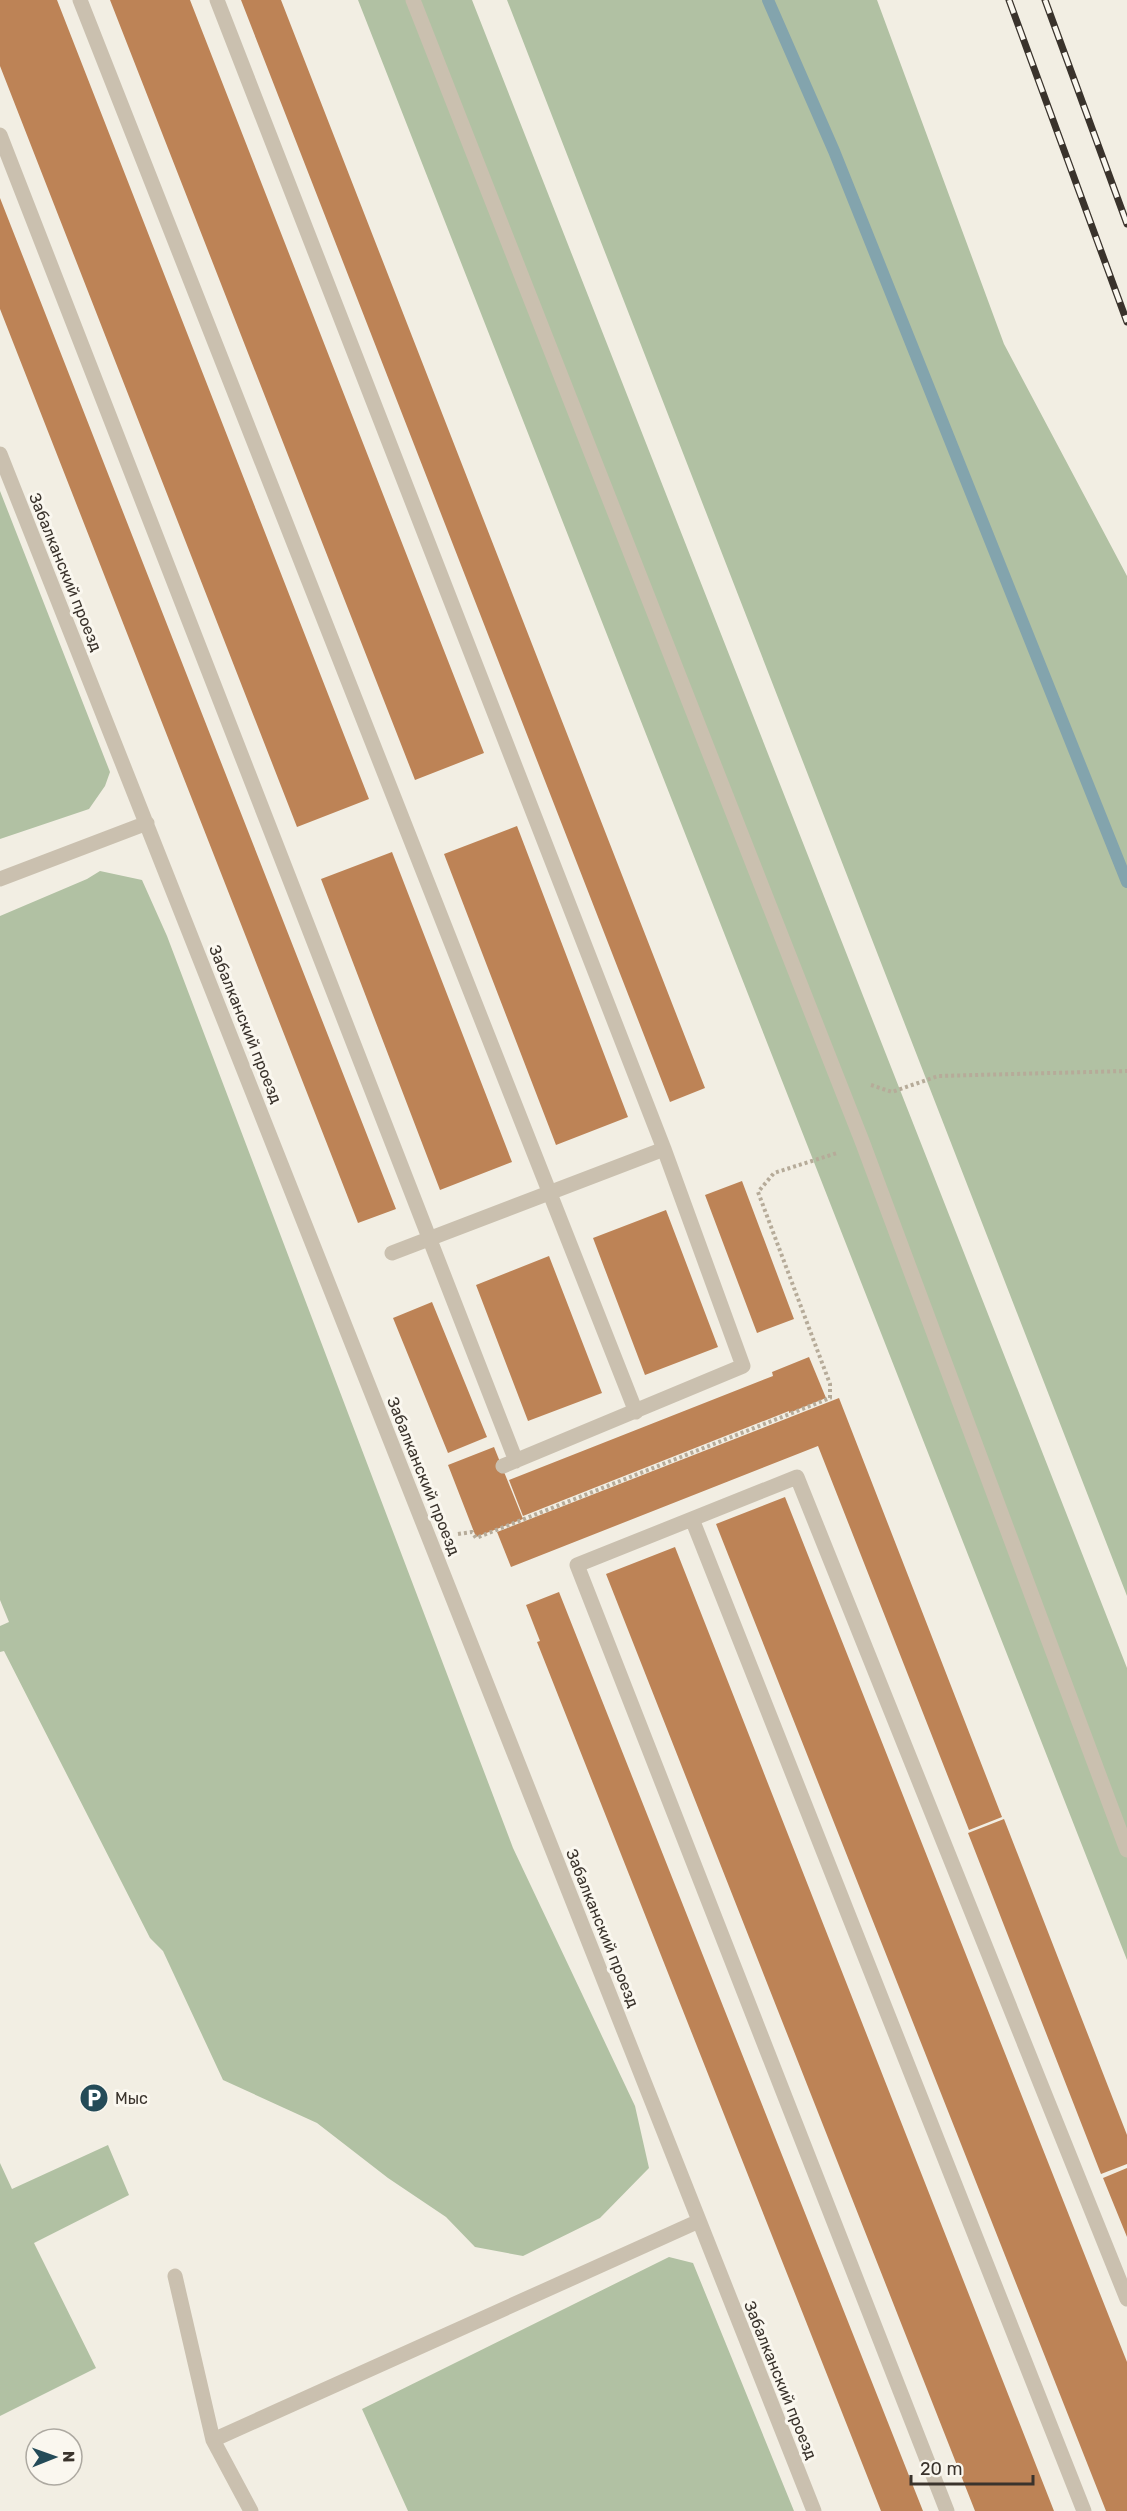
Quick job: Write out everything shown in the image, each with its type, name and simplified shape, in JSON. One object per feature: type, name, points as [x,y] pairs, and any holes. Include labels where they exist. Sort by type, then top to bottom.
[{"type":"street","points":[[80,0],[636,1412]]},
{"type":"street","points":[[0,135],[430,1239],[509,1463],[636,1412],[743,1365],[664,1149],[216,0]]},
{"type":"street","points":[[413,0],[862,1141],[1127,1850]]},
{"type":"street","name":"Забалканский проезд","points":[[0,454],[814,2511]]},
{"type":"street","points":[[0,879],[147,823]]},
{"type":"street","points":[[392,1253],[664,1149]]},
{"type":"street","points":[[947,2511],[577,1565],[797,1477],[1127,2299]]},
{"type":"street","points":[[692,1519],[1084,2511]]},
{"type":"street","points":[[213,2440],[699,2221]]},
{"type":"street","points":[[175,2276],[213,2440],[251,2511]]},
{"type":"path","points":[[892,1092],[938,1076],[1127,1071]]},
{"type":"path","points":[[476,1538],[830,1398],[830,1384],[758,1192],[774,1173],[830,1158],[862,1141]]},
{"type":"green space","points":[[358,0],[472,0],[1127,1668],[1127,1960]]},
{"type":"green space","points":[[507,0],[877,0],[1004,344],[1127,576],[1127,1596]]},
{"type":"green space","points":[[0,491],[110,772],[105,786],[89,809],[0,839]]},
{"type":"green space","points":[[100,871],[142,880],[167,936],[513,1848],[635,2106],[649,2168],[600,2218],[523,2256],[475,2247],[446,2217],[388,2178],[317,2123],[223,2080],[163,1951],[150,1938],[4,1651],[0,1652],[0,1626],[9,1622],[0,1600],[0,916],[87,879]]},
{"type":"green space","points":[[108,2145],[129,2195],[34,2243],[96,2368],[0,2416],[0,2163],[12,2189]]},
{"type":"green space","points":[[669,2257],[693,2263],[794,2511],[408,2511],[362,2409]]},
{"type":"building","points":[[0,0],[57,0],[369,799],[297,827],[0,66]]},
{"type":"building","points":[[110,0],[190,0],[484,753],[415,780]]},
{"type":"building","points":[[241,0],[281,0],[705,1088],[670,1102]]},
{"type":"building","points":[[0,198],[396,1209],[358,1223],[0,309]]},
{"type":"building","points":[[517,826],[628,1117],[556,1145],[444,854]]},
{"type":"building","points":[[392,852],[512,1162],[440,1190],[321,879]]},
{"type":"building","points":[[742,1181],[794,1319],[757,1333],[705,1195]]},
{"type":"building","points":[[666,1210],[718,1347],[645,1375],[593,1238]]},
{"type":"building","points":[[549,1256],[602,1393],[528,1421],[476,1285]]},
{"type":"building","points":[[432,1302],[487,1437],[448,1453],[393,1318]]},
{"type":"building","points":[[809,1357],[826,1398],[523,1516],[509,1480],[773,1376],[772,1372]]},
{"type":"building","points":[[839,1398],[1002,1817],[969,1830],[818,1446],[511,1567],[497,1532]]},
{"type":"building","points":[[494,1447],[523,1519],[476,1537],[448,1465]]},
{"type":"building","points":[[785,1497],[1127,2362],[1127,2511],[1106,2511],[716,1524]]},
{"type":"building","points":[[675,1547],[1054,2511],[975,2511],[606,1574]]},
{"type":"building","points":[[559,1592],[923,2511],[881,2511],[537,1642],[540,1641],[526,1605]]},
{"type":"building","points":[[1004,1819],[1127,2135],[1127,2164],[1101,2174],[968,1833]]},
{"type":"building","points":[[1127,2168],[1127,2237],[1103,2178]]},
{"type":"waterway","points":[[768,0],[834,151],[1127,882]]},
{"type":"railway","points":[[1009,0],[1127,322]]},
{"type":"railway","points":[[1045,0],[1127,224]]},
{"type":"place","name":"Мыс","points":[[94,2098]]}]
